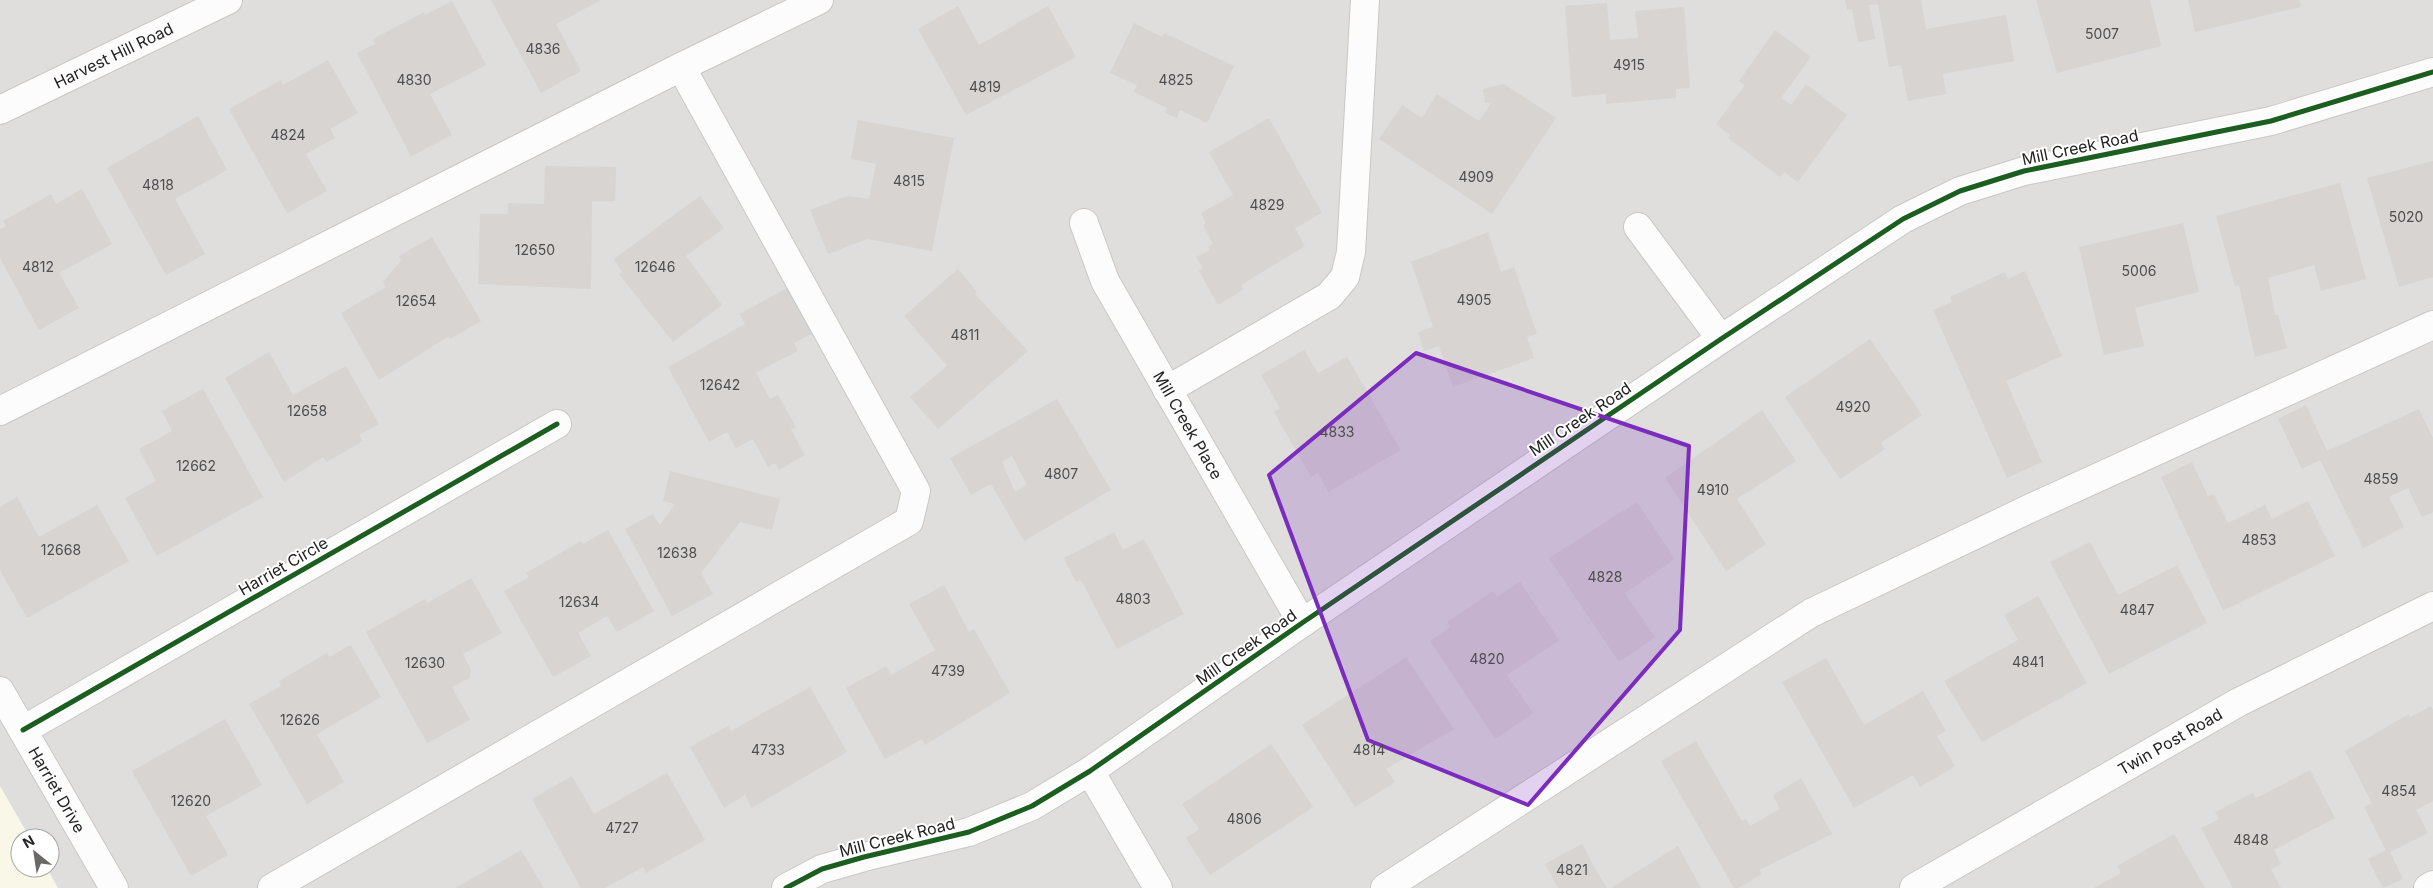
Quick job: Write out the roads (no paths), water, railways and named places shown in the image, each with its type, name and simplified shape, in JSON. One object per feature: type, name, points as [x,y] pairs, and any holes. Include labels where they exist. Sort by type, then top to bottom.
[{"type":"street","name":"Harvest Hill Road","points":[[0,110],[228,0]]},
{"type":"street","points":[[0,411],[681,67],[819,0]]},
{"type":"street","points":[[1167,390],[1329,296],[1345,278],[1350,252],[1365,0]]},
{"type":"street","points":[[272,888],[909,521],[916,490],[681,67]]},
{"type":"street","name":"Mill Creek Road","points":[[786,888],[822,869],[969,832],[1032,806],[1090,770],[1302,623],[1903,218],[1960,191],[2024,171],[2271,121],[2433,72]]},
{"type":"street","name":"Mill Creek Place","points":[[1084,222],[1105,281],[1302,623]]},
{"type":"street","points":[[1638,227],[1721,339]]},
{"type":"street","points":[[1385,888],[1811,613],[2032,507],[2433,326]]},
{"type":"street","name":"Harriet Circle","points":[[23,730],[557,424]]},
{"type":"street","name":"Twin Post Road","points":[[1914,888],[2239,702],[2433,606]]},
{"type":"street","name":"Harriet Drive","points":[[0,691],[114,888]]},
{"type":"street","points":[[1090,770],[1158,888]]},
{"type":"street","points":[[2428,888],[2433,885]]}]
